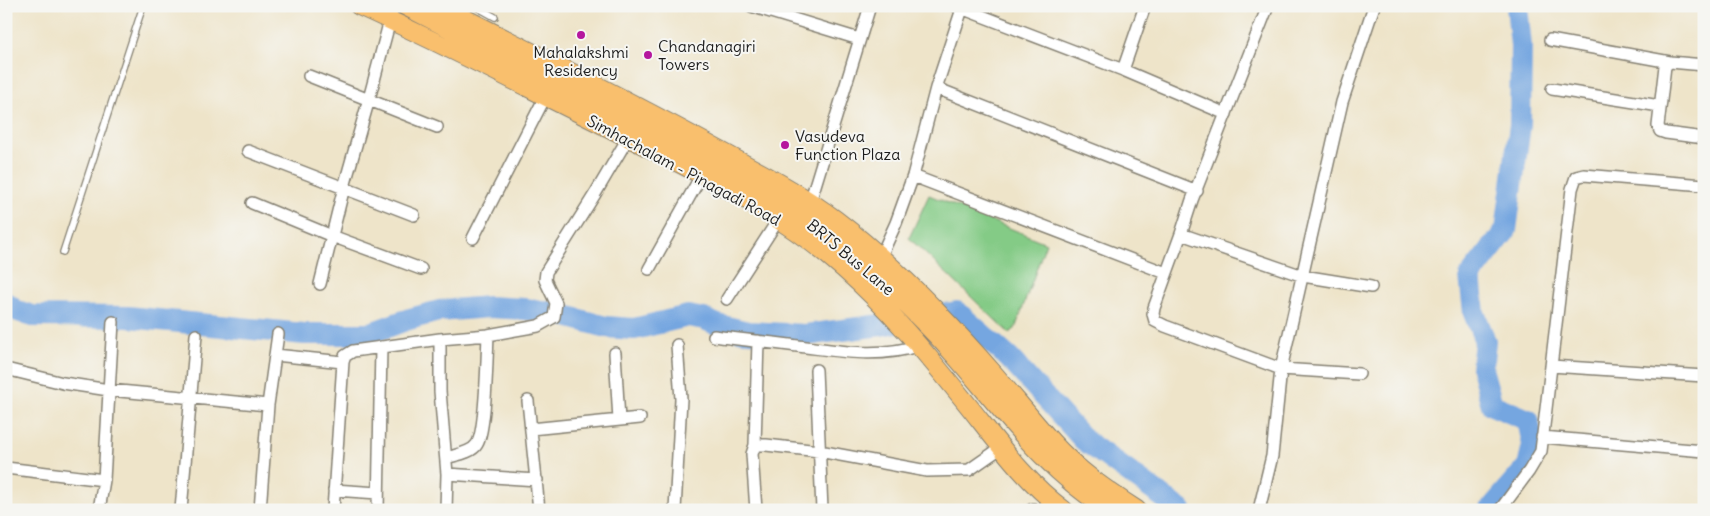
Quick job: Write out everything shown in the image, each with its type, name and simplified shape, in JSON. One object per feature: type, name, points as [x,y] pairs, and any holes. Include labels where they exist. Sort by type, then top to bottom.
[{"type":"main road","name":"Simhachalam - Pinagadi Road","points":[[358,6],[628,138],[742,198],[778,220],[842,267],[868,292],[920,345],[1002,447],[1041,491],[1064,510]]},
{"type":"main road","name":"BRTS Bus Lane","points":[[405,6],[645,128],[750,184],[812,223],[901,298],[941,340],[1058,472],[1108,510]]},
{"type":"main road","name":"Simhachalam - Pinagadi Road","points":[[440,6],[634,103],[776,181],[836,220],[880,258],[930,306],[994,374],[1053,443],[1076,465],[1110,492],[1137,510]]},
{"type":"street","points":[[751,6],[859,39]]},
{"type":"street","points":[[810,202],[870,6]]},
{"type":"street","points":[[1123,70],[1145,6]]},
{"type":"street","points":[[1268,6],[1196,191],[1153,314],[1155,321],[1164,326],[1281,369],[1359,374]]},
{"type":"street","points":[[1260,507],[1272,456],[1281,369],[1342,102],[1374,6]]},
{"type":"street","points":[[880,258],[896,223],[913,176],[959,7],[1123,70],[1226,114]]},
{"type":"street","points":[[320,284],[344,186],[390,20]]},
{"type":"street","points":[[1550,40],[1670,62],[1704,65]]},
{"type":"street","points":[[1670,62],[1663,71],[1658,126],[1660,131],[1675,135],[1704,138]]},
{"type":"street","points":[[309,76],[437,127]]},
{"type":"street","points":[[936,88],[1196,191]]},
{"type":"street","points":[[1552,89],[1660,106]]},
{"type":"street","points":[[473,238],[545,97]]},
{"type":"street","points":[[333,510],[343,362],[345,356],[353,351],[381,346],[488,335],[538,326],[554,317],[556,303],[545,280],[546,272],[628,138]]},
{"type":"street","points":[[248,151],[344,186],[414,215]]},
{"type":"street","points":[[1500,510],[1537,459],[1541,450],[1572,189],[1576,177],[1584,175],[1704,185]]},
{"type":"street","points":[[648,268],[701,176]]},
{"type":"street","points":[[913,176],[1166,274]]},
{"type":"street","points":[[252,203],[332,236],[422,269]]},
{"type":"street","points":[[727,299],[778,220]]},
{"type":"street","points":[[1181,234],[1303,276],[1371,287]]},
{"type":"street","points":[[99,510],[104,480],[113,322]]},
{"type":"street","points":[[260,510],[268,405],[278,334]]},
{"type":"street","points":[[446,458],[470,451],[477,445],[482,423],[488,335]]},
{"type":"street","points":[[181,510],[196,336]]},
{"type":"street","points":[[714,336],[855,353],[881,354],[902,351],[920,345]]},
{"type":"street","points":[[440,339],[440,391],[447,474],[446,510]]},
{"type":"street","points":[[756,510],[752,454],[755,446],[758,341]]},
{"type":"street","points":[[675,510],[681,399],[677,345]]},
{"type":"street","points":[[378,510],[381,346]]},
{"type":"street","points":[[614,353],[618,420]]},
{"type":"street","points":[[275,355],[343,362]]},
{"type":"street","points":[[1550,366],[1704,376]]},
{"type":"street","points":[[6,369],[63,383],[109,390],[268,405]]},
{"type":"street","points":[[816,370],[822,510]]},
{"type":"street","points":[[528,401],[539,510]]},
{"type":"street","points":[[531,429],[640,418]]},
{"type":"street","points":[[1542,437],[1704,451]]},
{"type":"street","points":[[755,446],[766,445],[819,451],[927,471],[969,470],[1002,447]]},
{"type":"street","points":[[6,468],[104,480]]},
{"type":"street","points":[[447,474],[537,480]]},
{"type":"street","points":[[334,490],[378,494]]},
{"type":"lane","points":[[63,252],[143,6]]},
{"type":"lane","points":[[475,6],[495,17]]},
{"type":"green space","points":[[929,195],[1046,243],[1015,329],[1009,333],[909,238]]},
{"type":"waterway","points":[[1490,510],[1528,466],[1533,445],[1528,420],[1492,405],[1482,369],[1485,341],[1474,313],[1470,276],[1506,230],[1520,125],[1521,46],[1517,6]]},
{"type":"waterway","points":[[6,303],[15,310],[32,316],[128,317],[304,334],[368,334],[406,320],[439,311],[489,307],[555,313],[606,327],[634,329],[688,316],[748,332],[805,335],[957,312],[1009,358],[1084,440],[1181,510]]},
{"type":"place","name":"Mahalakshmi Residency","points":[[581,35]]},
{"type":"place","name":"Chandanagiri Towers","points":[[648,55]]},
{"type":"place","name":"Vasudeva Function Plaza","points":[[785,145]]}]
